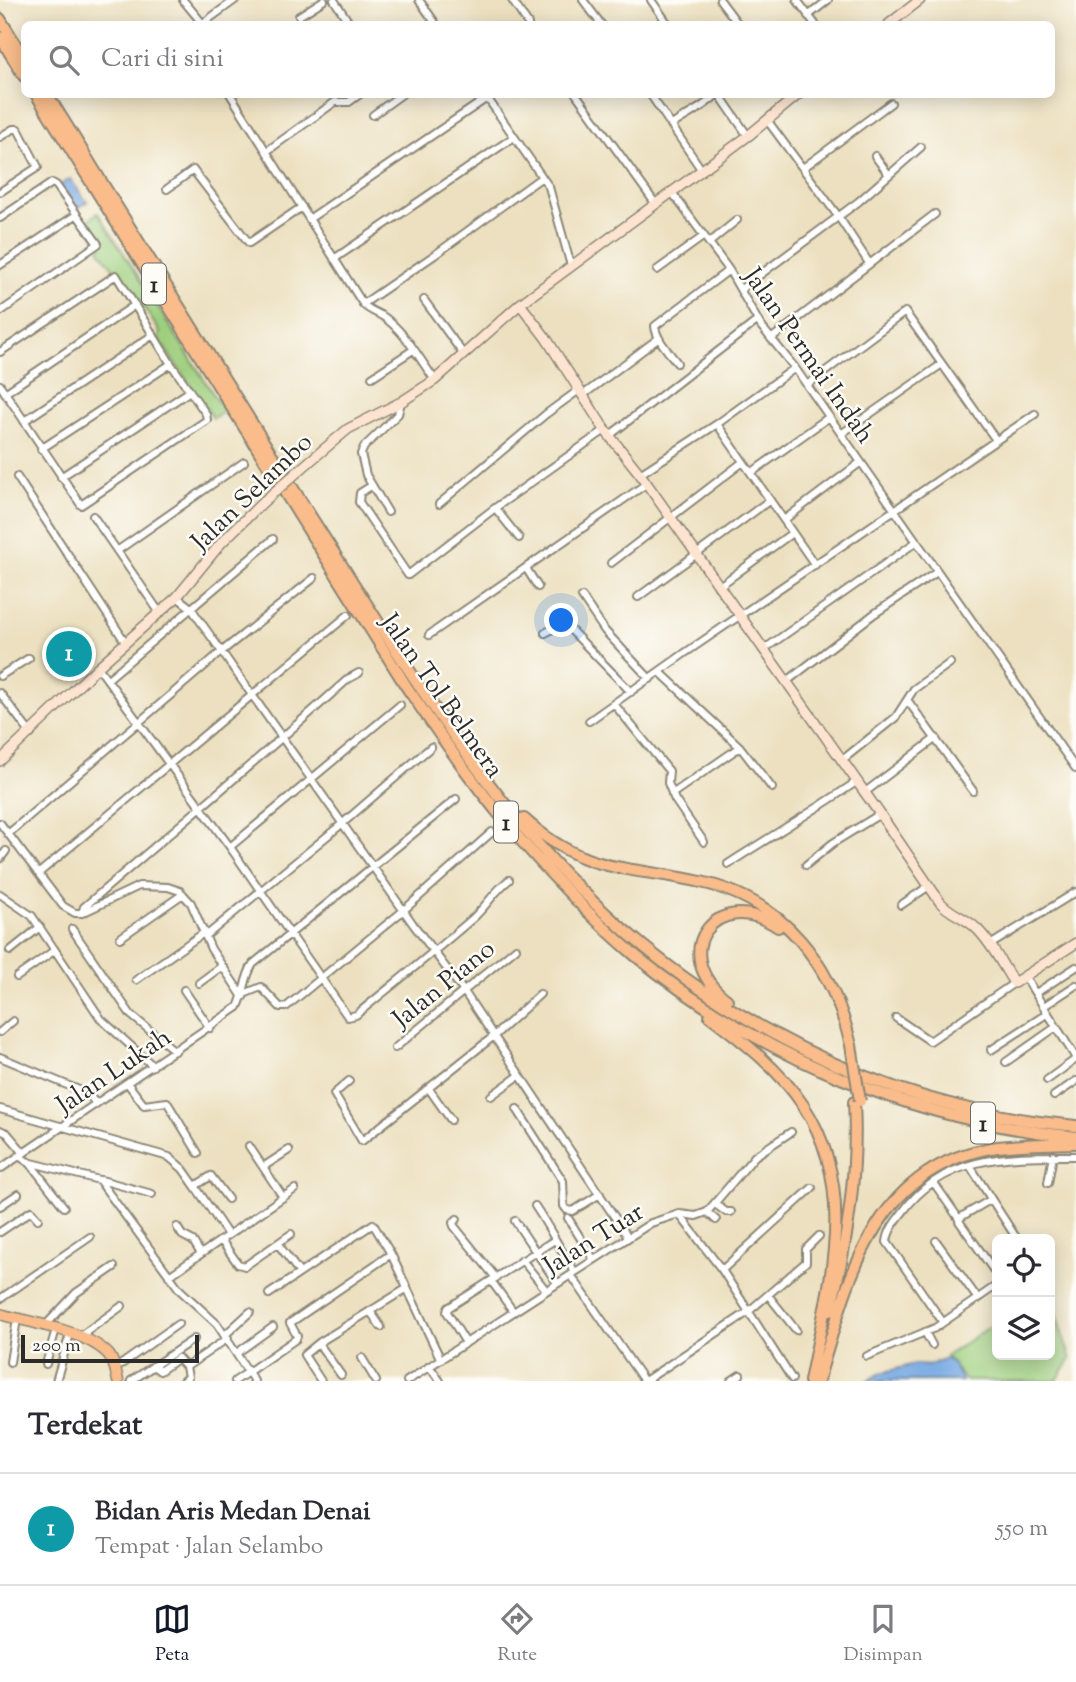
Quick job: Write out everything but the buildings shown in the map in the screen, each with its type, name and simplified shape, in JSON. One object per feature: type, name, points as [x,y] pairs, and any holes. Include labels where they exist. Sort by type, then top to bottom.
[{"type":"highway","points":[[0,19],[21,53]]},
{"type":"highway","points":[[0,37],[21,71]]},
{"type":"highway","name":"Jalan Tol Belmera","points":[[38,98],[406,686],[519,839],[602,924],[653,968],[710,1009],[808,1065],[851,1083],[951,1116],[1026,1131],[1076,1137]]},
{"type":"highway","name":"Jalan Tol Belmera","points":[[50,98],[419,685],[492,787],[535,841],[611,917],[677,972],[721,1004],[772,1034],[845,1069],[895,1087],[992,1114],[1076,1126]]},
{"type":"highway","points":[[492,787],[542,835],[573,854],[613,868],[703,883],[740,896],[772,914],[801,940],[820,966],[842,1011],[857,1101],[860,1173],[856,1205],[818,1381]]},
{"type":"highway","points":[[772,1034],[718,992],[701,970],[699,946],[707,929],[726,916],[746,913],[756,915],[768,920],[790,937],[828,990],[848,1045]]},
{"type":"highway","points":[[653,968],[778,1074],[803,1105],[816,1128],[833,1177],[837,1209],[830,1278],[811,1381]]},
{"type":"highway","points":[[811,1381],[838,1279],[849,1224],[856,1154],[857,1101]]},
{"type":"highway","points":[[818,1381],[844,1295],[859,1257],[874,1228],[901,1192],[918,1178],[964,1155],[1015,1146],[1076,1143]]},
{"type":"main road","points":[[0,1316],[56,1329],[101,1348],[116,1368],[118,1381]]},
{"type":"street","points":[[183,0],[200,21]]},
{"type":"street","points":[[207,21],[235,0]]},
{"type":"street","points":[[299,16],[324,0]]},
{"type":"street","points":[[334,0],[348,21]]},
{"type":"street","points":[[419,0],[434,21]]},
{"type":"street","points":[[583,0],[599,21]]},
{"type":"street","points":[[651,0],[666,21]]},
{"type":"street","points":[[720,0],[736,21]]},
{"type":"street","points":[[797,0],[812,21]]},
{"type":"street","points":[[808,16],[828,0]]},
{"type":"street","points":[[893,21],[920,0]]},
{"type":"street","points":[[515,1],[526,21]]},
{"type":"street","points":[[233,98],[363,304],[371,313],[389,320],[435,380]]},
{"type":"street","points":[[268,151],[335,102],[349,102],[354,98]]},
{"type":"street","points":[[373,115],[396,98]]},
{"type":"street","points":[[309,219],[483,98]]},
{"type":"street","points":[[487,98],[551,193],[571,267]]},
{"type":"street","points":[[579,98],[655,203]]},
{"type":"street","points":[[653,98],[701,169]]},
{"type":"street","points":[[671,125],[713,98]]},
{"type":"street","points":[[721,98],[748,135]]},
{"type":"street","name":"Jalan Selambo","points":[[0,761],[98,667],[177,597],[222,542],[263,502],[348,429],[435,380],[520,304],[748,135],[791,98]]},
{"type":"street","points":[[803,168],[891,103]]},
{"type":"street","points":[[767,120],[869,263]]},
{"type":"street","points":[[0,137],[18,129],[38,167],[0,192]]},
{"type":"street","points":[[334,259],[514,137]]},
{"type":"street","points":[[741,289],[838,216],[921,147]]},
{"type":"street","points":[[875,156],[889,175]]},
{"type":"street","points":[[167,189],[193,170],[249,243],[302,207]]},
{"type":"street","points":[[363,304],[542,177]]},
{"type":"street","points":[[0,218],[52,183],[57,185],[98,246],[0,312]]},
{"type":"street","name":"Jalan Permai Indah","points":[[671,191],[729,270],[757,321],[795,368],[1076,769]]},
{"type":"street","points":[[771,339],[935,214]]},
{"type":"street","points":[[0,265],[76,215]]},
{"type":"street","points":[[709,243],[737,220]]},
{"type":"street","points":[[657,270],[704,236]]},
{"type":"street","points":[[677,363],[654,330],[658,323],[729,270]]},
{"type":"street","points":[[0,352],[115,275],[208,417],[206,422],[81,505],[0,385]]},
{"type":"street","points":[[424,300],[464,355]]},
{"type":"street","points":[[520,304],[546,338],[607,433],[640,474],[929,886],[947,909],[971,924],[990,945],[1014,983]]},
{"type":"street","points":[[5,393],[135,305]]},
{"type":"street","points":[[807,385],[902,312],[907,314],[996,440]]},
{"type":"street","points":[[371,486],[360,493],[359,502],[408,575],[495,508],[607,433],[757,321]]},
{"type":"street","points":[[24,421],[153,335]]},
{"type":"street","points":[[439,504],[546,414],[659,338]]},
{"type":"street","points":[[372,377],[413,350]]},
{"type":"street","points":[[41,449],[171,364]]},
{"type":"street","points":[[841,434],[942,364]]},
{"type":"street","points":[[640,474],[717,424],[795,368]]},
{"type":"street","points":[[61,477],[190,391]]},
{"type":"street","points":[[388,512],[371,486],[361,454],[398,414],[401,401]]},
{"type":"street","points":[[589,721],[1035,414]]},
{"type":"street","points":[[751,473],[829,416]]},
{"type":"street","points":[[717,424],[815,565]]},
{"type":"street","points":[[117,551],[244,462]]},
{"type":"street","points":[[784,520],[861,462]]},
{"type":"street","points":[[611,563],[743,463]]},
{"type":"street","points":[[17,477],[126,643]]},
{"type":"street","points":[[429,635],[646,484]]},
{"type":"street","points":[[638,597],[770,500]]},
{"type":"street","points":[[495,508],[519,538]]},
{"type":"street","points":[[93,516],[160,613]]},
{"type":"street","points":[[718,587],[792,533]]},
{"type":"street","points":[[108,679],[273,539]]},
{"type":"street","points":[[763,650],[916,542]]},
{"type":"street","points":[[526,568],[538,587]]},
{"type":"street","points":[[786,682],[874,614],[937,572]]},
{"type":"street","points":[[8,834],[221,652],[314,578]]},
{"type":"street","points":[[177,597],[191,608],[465,993],[628,1237]]},
{"type":"street","points":[[582,597],[606,631],[650,678]]},
{"type":"street","points":[[39,873],[348,615]]},
{"type":"street","points":[[545,633],[560,625],[566,625],[631,692]]},
{"type":"street","points":[[0,676],[29,658]]},
{"type":"street","points":[[841,761],[896,717],[914,689],[950,663]]},
{"type":"street","points":[[98,667],[230,847],[348,1017],[353,1017],[434,951],[481,911],[509,880]]},
{"type":"street","points":[[660,672],[740,747],[772,788]]},
{"type":"street","points":[[82,913],[84,907],[200,806],[283,738],[348,679],[359,673]]},
{"type":"street","points":[[0,694],[31,733]]},
{"type":"street","points":[[908,701],[973,790]]},
{"type":"street","points":[[614,704],[669,771],[668,783],[673,794],[704,842]]},
{"type":"street","points":[[230,847],[400,705]]},
{"type":"street","points":[[864,793],[936,738]]},
{"type":"street","points":[[136,980],[206,934],[261,891],[431,747]]},
{"type":"street","points":[[673,794],[740,747]]},
{"type":"street","points":[[729,864],[856,782]]},
{"type":"street","points":[[243,996],[244,983],[253,964],[456,799]]},
{"type":"street","points":[[806,865],[833,843],[880,814]]},
{"type":"street","points":[[0,823],[63,906],[75,913],[82,913],[139,886],[169,887],[183,894],[191,903],[211,949],[243,996]]},
{"type":"street","points":[[243,996],[261,987],[283,1008],[404,910],[492,832]]},
{"type":"street","points":[[0,859],[6,851]]},
{"type":"street","points":[[901,905],[929,886]]},
{"type":"street","points":[[990,945],[1076,891]]},
{"type":"street","points":[[0,894],[32,916],[101,1019],[153,1066]]},
{"type":"street","points":[[120,939],[183,894]]},
{"type":"street","points":[[10,951],[40,927]]},
{"type":"street","points":[[72,929],[131,1015],[175,1051]]},
{"type":"street","points":[[896,1018],[930,1041],[1076,943]]},
{"type":"street","name":"Jalan Piano","points":[[395,1048],[465,993],[516,948]]},
{"type":"street","points":[[16,977],[55,950]]},
{"type":"street","points":[[199,983],[222,966]]},
{"type":"street","points":[[1036,993],[1076,967]]},
{"type":"street","points":[[1025,976],[1076,1059],[1047,1080]]},
{"type":"street","points":[[1044,1006],[1076,985]]},
{"type":"street","points":[[184,990],[210,1028]]},
{"type":"street","points":[[349,1081],[334,1095],[362,1142],[494,1036],[540,994]]},
{"type":"street","name":"Jalan Lukah","points":[[0,1169],[210,1028],[238,1007],[243,996]]},
{"type":"street","points":[[991,1050],[1048,1013]]},
{"type":"street","points":[[0,1032],[13,1021]]},
{"type":"street","points":[[1006,1062],[1056,1027]]},
{"type":"street","points":[[0,1057],[79,1090],[96,1104]]},
{"type":"street","points":[[491,1096],[520,1075]]},
{"type":"street","points":[[1054,1096],[1076,1081]]},
{"type":"street","points":[[128,1084],[144,1105],[167,1102],[198,1153]]},
{"type":"street","points":[[429,1089],[451,1119]]},
{"type":"street","points":[[0,1109],[169,1157],[195,1186],[228,1235]]},
{"type":"street","points":[[517,1109],[563,1181],[564,1206],[567,1210],[573,1211],[600,1194]]},
{"type":"street","points":[[0,1130],[7,1133],[64,1208]]},
{"type":"street","points":[[716,1220],[707,1212],[755,1156],[791,1132]]},
{"type":"street","points":[[249,1146],[283,1197]]},
{"type":"street","points":[[264,1167],[289,1150]]},
{"type":"street","points":[[1048,1183],[1053,1155]]},
{"type":"street","points":[[942,1321],[887,1242],[888,1234],[906,1208],[947,1174],[970,1166],[1009,1156],[1076,1156]]},
{"type":"street","points":[[28,1161],[152,1194]]},
{"type":"street","points":[[970,1166],[1014,1234]]},
{"type":"street","points":[[195,1186],[211,1176],[228,1199]]},
{"type":"street","points":[[99,1180],[180,1290],[217,1324],[254,1381]]},
{"type":"street","points":[[934,1183],[992,1268]]},
{"type":"street","points":[[722,1270],[812,1188]]},
{"type":"street","points":[[169,1276],[295,1189]]},
{"type":"street","points":[[0,1206],[18,1194]]},
{"type":"street","points":[[959,1219],[990,1200]]},
{"type":"street","points":[[715,1204],[726,1213],[731,1212]]},
{"type":"street","points":[[535,1206],[551,1230],[553,1241],[573,1274],[645,1381],[748,1312],[806,1262],[806,1249],[819,1236]]},
{"type":"street","points":[[0,1232],[31,1211],[38,1219]]},
{"type":"street","name":"Jalan Tuar","points":[[412,1380],[440,1358],[662,1217],[679,1214],[696,1216],[707,1212]]},
{"type":"street","points":[[679,1214],[722,1270],[792,1379]]},
{"type":"street","points":[[568,1218],[594,1260]]},
{"type":"street","points":[[457,1219],[453,1223],[454,1226],[513,1311]]},
{"type":"street","points":[[515,1221],[557,1283]]},
{"type":"street","points":[[269,1294],[373,1224],[391,1254],[440,1358]]},
{"type":"street","points":[[177,1227],[182,1235],[192,1240],[201,1254]]},
{"type":"street","points":[[221,1240],[241,1266],[245,1266],[291,1234]]},
{"type":"street","points":[[0,1298],[90,1237]]},
{"type":"street","points":[[466,1343],[447,1308],[553,1241]]},
{"type":"street","points":[[936,1241],[978,1299]]},
{"type":"street","points":[[278,1244],[299,1272]]},
{"type":"street","points":[[235,1381],[297,1338],[290,1323],[391,1254]]},
{"type":"street","points":[[522,1260],[545,1290]]},
{"type":"street","points":[[44,1327],[76,1293],[114,1267]]},
{"type":"street","points":[[321,1381],[303,1356],[406,1289]]},
{"type":"street","points":[[867,1356],[925,1332],[992,1289]]},
{"type":"street","points":[[768,1295],[796,1330]]},
{"type":"street","points":[[56,1381],[75,1336],[122,1306]]},
{"type":"street","points":[[370,1311],[381,1328]]},
{"type":"street","points":[[186,1367],[226,1337],[250,1312]]},
{"type":"street","points":[[10,1362],[17,1320]]},
{"type":"street","points":[[116,1368],[178,1324]]},
{"type":"street","points":[[237,1353],[274,1327]]},
{"type":"street","points":[[46,1364],[56,1329]]},
{"type":"street","points":[[925,1332],[932,1345]]},
{"type":"street","points":[[131,1381],[194,1339]]},
{"type":"street","points":[[319,1344],[341,1375]]},
{"type":"street","points":[[153,1366],[160,1371],[178,1358],[186,1367],[188,1377],[183,1381]]},
{"type":"street","points":[[362,1358],[376,1381]]},
{"type":"street","points":[[429,1366],[440,1381]]},
{"type":"street","points":[[731,1381],[740,1375]]},
{"type":"green space","points":[[98,213],[224,411],[213,418],[158,339],[160,332],[122,275],[115,271],[99,249],[102,247],[85,222]]},
{"type":"green space","points":[[1055,1313],[1071,1359],[1056,1381],[966,1381],[946,1356],[992,1325],[992,1360],[1055,1360]]},
{"type":"water","points":[[70,179],[87,202],[75,210],[59,186]]},
{"type":"water","points":[[946,1358],[962,1381],[867,1381],[881,1373],[915,1364],[928,1366]]},
{"type":"place","name":"Bidan Aris Medan Denai","points":[[69,654]]}]
